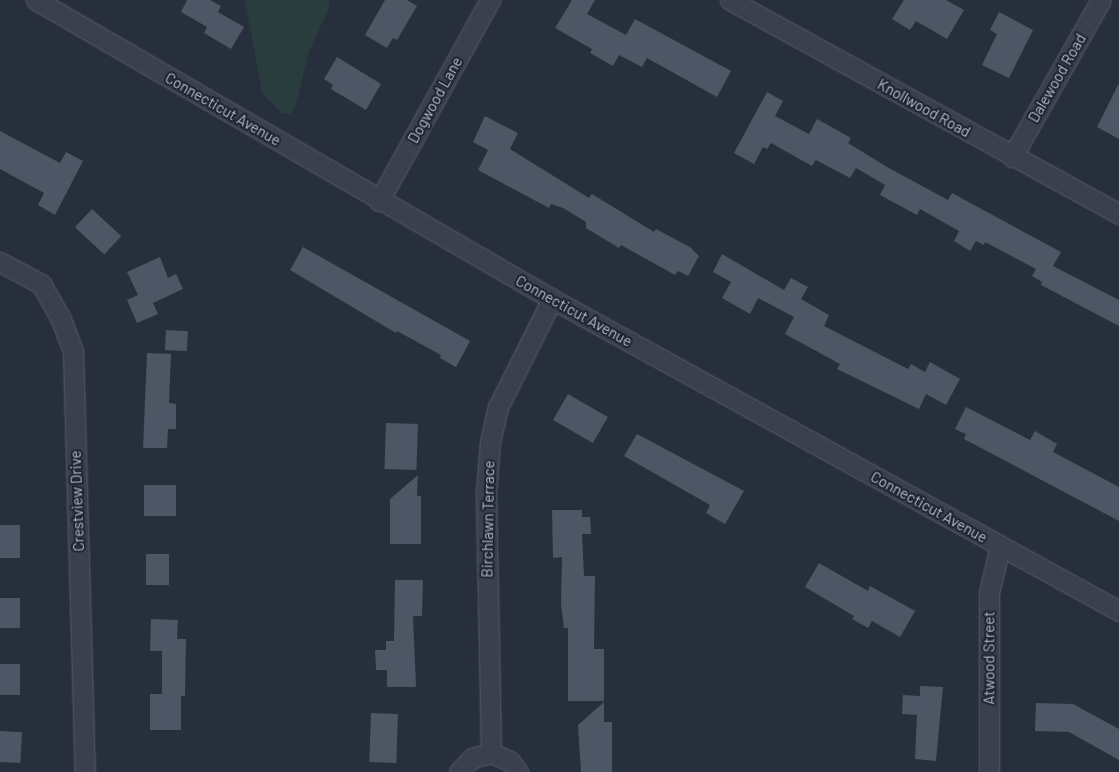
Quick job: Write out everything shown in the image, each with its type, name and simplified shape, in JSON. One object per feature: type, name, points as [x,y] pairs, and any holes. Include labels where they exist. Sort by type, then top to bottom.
[{"type":"street","name":"Connecticut Avenue","points":[[36,0],[379,201],[552,299],[1119,611]]},
{"type":"street","name":"Dogwood Lane","points":[[379,201],[490,0]]},
{"type":"street","name":"Knollwood Road","points":[[730,0],[1012,157],[1119,214]]},
{"type":"street","name":"Dalewood Road","points":[[1012,157],[1101,0]]},
{"type":"street","name":"Crestview Drive","points":[[0,262],[41,284],[60,317],[73,351],[85,772]]},
{"type":"street","name":"Birchlawn Terrace","points":[[491,753],[486,493],[490,442],[498,407],[552,299]]},
{"type":"street","name":"Atwood Street","points":[[989,772],[989,593],[1000,546]]},
{"type":"street","points":[[459,772],[472,758],[491,753],[510,761],[518,772]]},
{"type":"shaded area","points":[[245,0],[329,0],[329,9],[309,51],[295,108],[290,114],[282,113],[262,93]]},
{"type":"building","points":[[187,0],[210,0],[221,6],[218,12],[244,27],[231,49],[204,33],[207,27],[181,12]]},
{"type":"building","points":[[385,0],[407,0],[417,6],[397,40],[393,38],[387,48],[365,35]]},
{"type":"building","points":[[572,0],[595,0],[587,14],[626,35],[635,19],[731,71],[717,97],[647,58],[642,67],[619,55],[613,66],[590,53],[592,49],[555,28]]},
{"type":"building","points":[[904,0],[946,0],[964,10],[947,39],[916,21],[910,30],[892,19]]},
{"type":"building","points":[[999,12],[1033,30],[1009,78],[982,65],[997,34],[990,30]]},
{"type":"building","points":[[337,57],[381,84],[366,110],[331,89],[333,85],[324,79]]},
{"type":"building","points":[[1119,83],[1119,139],[1097,127]]},
{"type":"building","points":[[767,92],[783,101],[775,116],[809,134],[817,119],[851,138],[848,143],[887,167],[948,200],[952,193],[1061,252],[1053,266],[1119,300],[1119,326],[1041,285],[1042,282],[1032,276],[1036,269],[985,242],[984,245],[976,241],[970,251],[954,241],[959,231],[920,209],[917,215],[880,195],[885,185],[856,168],[850,178],[816,160],[812,166],[771,143],[767,149],[763,147],[754,164],[734,153]]},
{"type":"building","points":[[485,116],[518,133],[510,149],[589,198],[592,194],[654,232],[656,229],[690,247],[699,256],[688,276],[678,271],[675,275],[621,245],[619,248],[586,228],[586,222],[563,208],[551,204],[549,208],[478,170],[488,150],[473,142]]},
{"type":"building","points":[[0,131],[60,163],[66,152],[83,161],[55,215],[38,205],[44,193],[0,169]]},
{"type":"building","points":[[92,209],[121,236],[104,255],[75,227]]},
{"type":"building","points":[[303,247],[470,341],[456,367],[440,358],[441,355],[397,331],[396,333],[290,270]]},
{"type":"building","points":[[722,254],[784,290],[791,278],[808,287],[801,299],[829,315],[824,326],[908,369],[911,364],[925,372],[930,362],[960,379],[946,405],[926,394],[919,409],[837,369],[840,364],[785,334],[794,317],[758,298],[750,314],[722,298],[731,282],[713,272]]},
{"type":"building","points":[[160,257],[168,278],[176,274],[183,289],[153,303],[158,314],[137,323],[127,300],[138,295],[127,272]]},
{"type":"building","points":[[166,330],[188,331],[187,351],[165,350]]},
{"type":"building","points":[[147,353],[171,354],[169,403],[176,404],[176,429],[168,429],[167,448],[143,448]]},
{"type":"building","points":[[568,394],[608,417],[593,443],[553,420]]},
{"type":"building","points":[[966,407],[1030,440],[1035,431],[1057,444],[1053,452],[1119,487],[1119,521],[964,439],[966,434],[955,429]]},
{"type":"building","points":[[386,423],[418,424],[416,470],[384,469]]},
{"type":"building","points":[[637,434],[744,491],[725,524],[706,513],[710,505],[624,456]]},
{"type":"building","points":[[418,475],[417,496],[421,496],[421,544],[390,544],[390,499]]},
{"type":"building","points":[[144,485],[176,485],[176,516],[144,516]]},
{"type":"building","points":[[552,510],[582,510],[582,517],[590,517],[591,534],[582,534],[584,576],[595,576],[594,649],[604,649],[604,701],[568,701],[568,628],[564,628],[561,604],[562,557],[553,558]]},
{"type":"building","points":[[0,525],[20,525],[20,558],[0,558]]},
{"type":"building","points":[[146,554],[169,554],[169,585],[146,585]]},
{"type":"building","points":[[819,563],[868,591],[870,586],[915,611],[900,637],[872,621],[868,628],[852,619],[854,616],[805,587]]},
{"type":"building","points":[[395,580],[423,580],[422,616],[413,616],[416,687],[387,687],[387,670],[376,670],[375,650],[386,650],[386,641],[394,641]]},
{"type":"building","points":[[0,598],[20,598],[20,628],[0,628]]},
{"type":"building","points":[[151,619],[178,620],[177,639],[186,639],[185,696],[181,696],[181,730],[150,730],[150,694],[162,694],[162,651],[150,651]]},
{"type":"building","points":[[0,664],[20,664],[20,695],[0,695]]},
{"type":"building","points":[[920,686],[943,687],[936,761],[915,759],[917,715],[902,714],[903,695],[920,696]]},
{"type":"building","points":[[604,702],[604,722],[612,722],[612,772],[581,772],[578,725]]},
{"type":"building","points":[[1036,703],[1073,704],[1119,729],[1119,760],[1069,732],[1035,731]]},
{"type":"building","points":[[371,713],[398,714],[396,763],[369,762]]},
{"type":"building","points":[[0,731],[22,732],[20,763],[0,762]]}]
